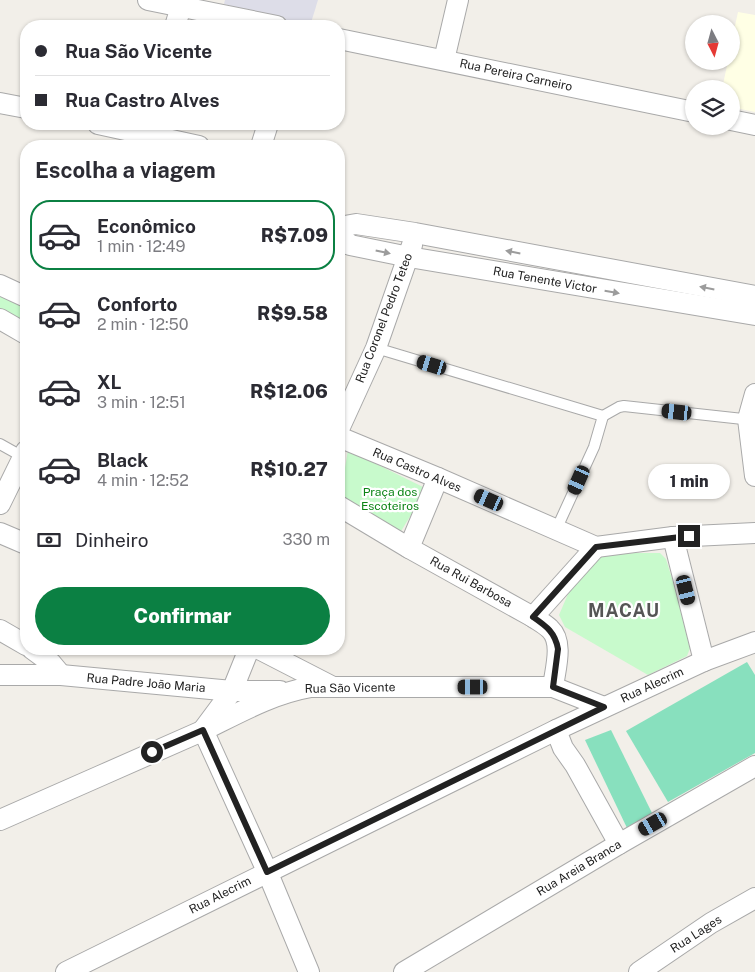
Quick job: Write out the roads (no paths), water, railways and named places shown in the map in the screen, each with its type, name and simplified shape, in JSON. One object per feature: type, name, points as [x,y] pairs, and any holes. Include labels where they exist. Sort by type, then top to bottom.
[{"type":"street","points":[[148,0],[247,20]]},
{"type":"street","points":[[444,60],[458,0]]},
{"type":"street","points":[[177,20],[181,7]]},
{"type":"street","name":"Rua Pereira Carneiro","points":[[345,40],[685,110]]},
{"type":"street","points":[[0,102],[20,107]]},
{"type":"street","points":[[740,122],[755,126]]},
{"type":"street","points":[[123,130],[169,140]]},
{"type":"street","name":"Rua Tenente Victor","points":[[345,226],[356,224],[415,234],[755,296]]},
{"type":"street","name":"Rua Coronel Pedro Teteo","points":[[345,416],[376,348],[409,257],[415,234]]},
{"type":"street","name":"Rua Tenente Victor","points":[[345,241],[350,245],[409,257],[755,315]]},
{"type":"street","points":[[547,281],[551,259]]},
{"type":"street","points":[[0,285],[20,294]]},
{"type":"street","points":[[0,319],[20,331]]},
{"type":"street","points":[[755,394],[752,420],[755,476]]},
{"type":"street","name":"Rua Castro Alves","points":[[345,439],[596,547]]},
{"type":"street","points":[[0,504],[20,465]]},
{"type":"street","points":[[409,548],[438,478]]},
{"type":"street","name":"Rua Rui Barbosa","points":[[345,510],[409,548],[533,617],[550,629],[558,649],[553,687]]},
{"type":"street","points":[[0,533],[20,541]]},
{"type":"street","points":[[533,617],[596,547],[673,537],[755,533]]},
{"type":"street","points":[[673,537],[704,661]]},
{"type":"street","points":[[0,630],[20,642]]},
{"type":"street","name":"Rua Alecrim","points":[[66,972],[604,707],[704,661],[755,642]]},
{"type":"street","points":[[40,655],[51,663],[60,675]]},
{"type":"street","points":[[247,655],[232,691],[203,730],[267,872],[309,972]]},
{"type":"street","points":[[271,655],[334,687]]},
{"type":"street","name":"Rua Padre João Maria","points":[[0,675],[60,675],[232,691],[292,692]]},
{"type":"street","name":"Rua São Vicente","points":[[0,820],[203,730],[238,712],[311,687],[553,687],[604,707]]},
{"type":"street","points":[[556,730],[563,748],[575,765],[619,844]]},
{"type":"street","name":"Rua Areia Branca","points":[[404,972],[619,844],[755,766]]},
{"type":"street","name":"Rua Lages","points":[[639,972],[711,923],[755,898]]},
{"type":"lane","points":[[376,348],[603,416]]},
{"type":"lane","points":[[556,530],[594,448],[603,416],[619,407],[752,420]]},
{"type":"lane","points":[[0,444],[20,453]]},
{"type":"district","name":"MACAU","points":[[624,610]]},
{"type":"park label","name":"Praça dos Escoteiros","points":[[390,499]]}]
